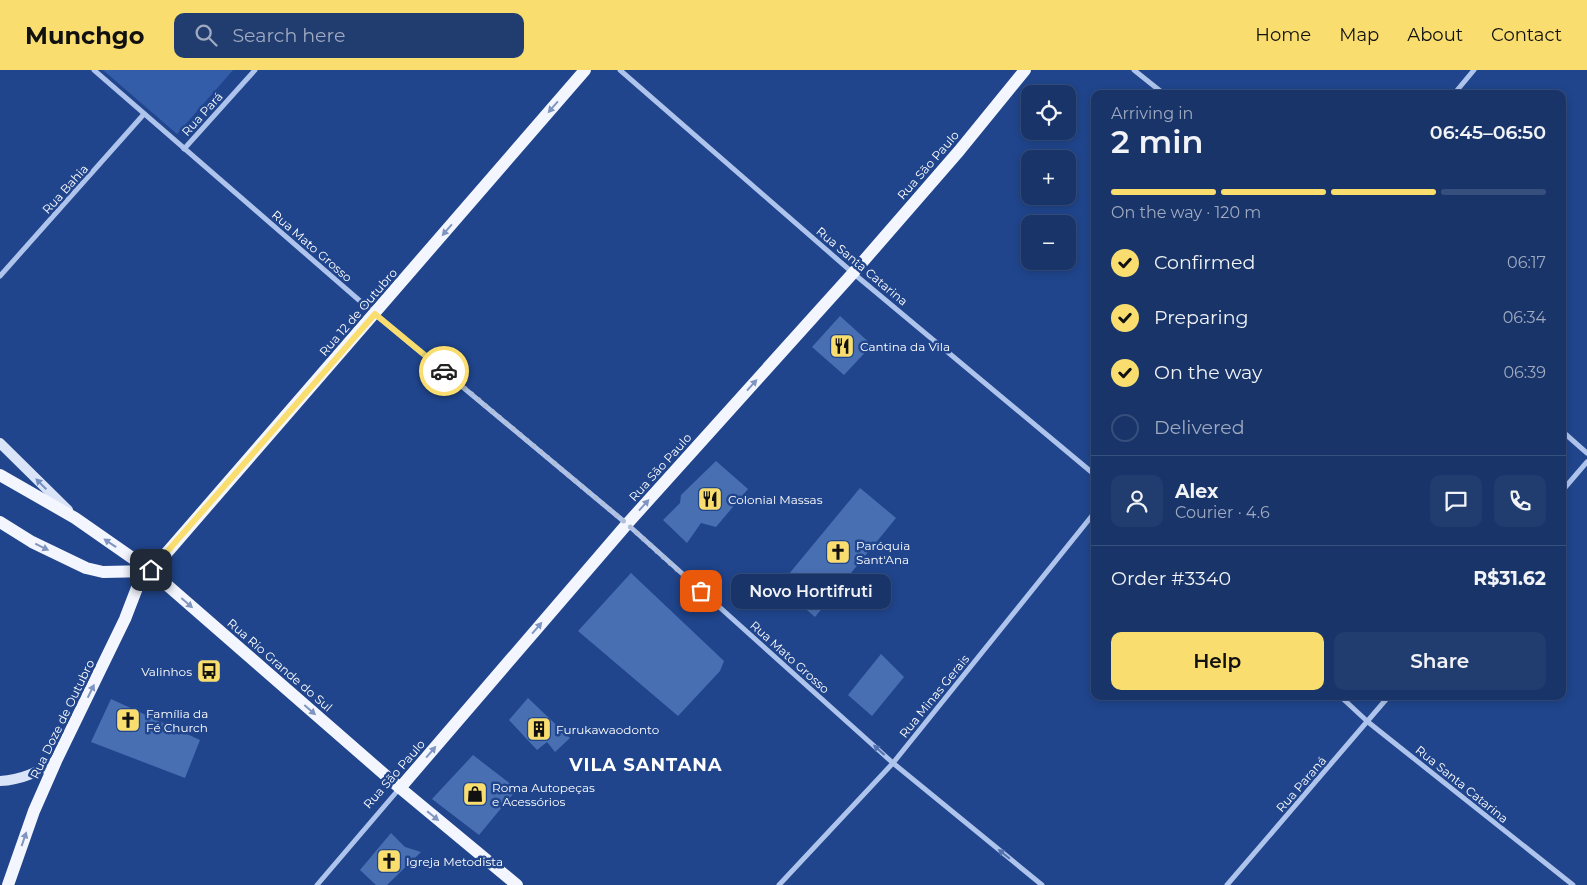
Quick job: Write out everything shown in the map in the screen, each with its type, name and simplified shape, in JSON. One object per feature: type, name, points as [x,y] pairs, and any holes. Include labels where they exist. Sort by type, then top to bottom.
[{"type":"main road","name":"Rua 12 de Outubro","points":[[151,570],[585,70]]},
{"type":"main road","name":"Rua São Paulo","points":[[400,788],[627,524],[854,273],[959,151],[1025,70]]},
{"type":"main road","points":[[0,443],[75,518]]},
{"type":"main road","name":"Rua Rio Grande do Sul","points":[[0,475],[75,518],[151,570],[400,788],[517,885]]},
{"type":"main road","points":[[0,522],[32,542],[86,568],[103,572],[151,570]]},
{"type":"main road","name":"Rua Doze de Outubro","points":[[8,885],[34,811],[56,761],[125,619],[140,580],[151,570]]},
{"type":"main road","points":[[0,781],[8,781],[34,774],[56,761]]},
{"type":"street","name":"Rua Mato Grosso","points":[[95,70],[375,314],[627,524],[893,763],[1042,885]]},
{"type":"street","name":"Rua Pará","points":[[184,149],[255,70]]},
{"type":"street","name":"Rua Santa Catarina","points":[[620,70],[854,273],[1091,472]]},
{"type":"street","points":[[1134,70],[1159,90]]},
{"type":"street","points":[[1457,90],[1474,70]]},
{"type":"street","name":"Rua Bahia","points":[[0,276],[144,114]]},
{"type":"street","points":[[1566,435],[1587,453]]},
{"type":"street","points":[[1566,487],[1587,462]]},
{"type":"street","name":"Rua Minas Gerais","points":[[779,885],[893,763],[1091,517]]},
{"type":"street","name":"Rua Santa Catarina","points":[[1344,700],[1368,722],[1573,885]]},
{"type":"street","name":"Rua Paraná","points":[[1227,885],[1386,700]]},
{"type":"street","name":"Rua São Paulo","points":[[316,885],[400,788]]},
{"type":"shaded area","points":[[103,70],[233,70],[177,134]]},
{"type":"building","name":"Cantina da Vila","points":[[840,316],[872,345],[844,375],[812,347]]},
{"type":"building","name":"Colonial Massas","points":[[716,461],[748,489],[716,527],[701,523],[687,543],[663,520],[680,503],[681,495]]},
{"type":"building","name":"Paróquia Sant'Ana","points":[[860,488],[896,518],[815,617],[779,586]]},
{"type":"building","points":[[631,573],[724,661],[720,671],[678,716],[578,631]]},
{"type":"building","points":[[881,654],[904,677],[872,716],[848,695]]},
{"type":"building","name":"Furukawaodonto","points":[[528,698],[570,738],[555,752],[547,742],[537,750],[509,720]]},
{"type":"building","name":"Família da Fé Church","points":[[111,699],[200,740],[185,778],[91,742]]},
{"type":"building","name":"Roma Autopeças e Acessórios","points":[[473,755],[517,789],[479,835],[432,799]]},
{"type":"building","name":"Igreja Metodista","points":[[391,833],[405,847],[421,852],[387,885],[376,885],[360,870]]},
{"type":"way so far","points":[[444,371],[627,524],[701,591]]},
{"type":"place","name":"Cantina da Vila","points":[[842,346]]},
{"type":"place","name":"Colonial Massas","points":[[710,499]]},
{"type":"place","name":"Paróquia Sant'Ana","points":[[838,552]]},
{"type":"place","name":"Novo Hortifruti","points":[[701,591]]},
{"type":"place","name":"Valinhos","points":[[209,671]]},
{"type":"place","name":"Família da Fé Church","points":[[128,720]]},
{"type":"place","name":"Furukawaodonto","points":[[539,729]]},
{"type":"place","name":"Roma Autopeças e Acessórios","points":[[475,794]]},
{"type":"place","name":"Igreja Metodista","points":[[389,861]]},
{"type":"district","name":"VILA SANTANA","points":[[646,765]]},
{"type":"route","points":[[151,570],[375,314],[444,371]]}]
